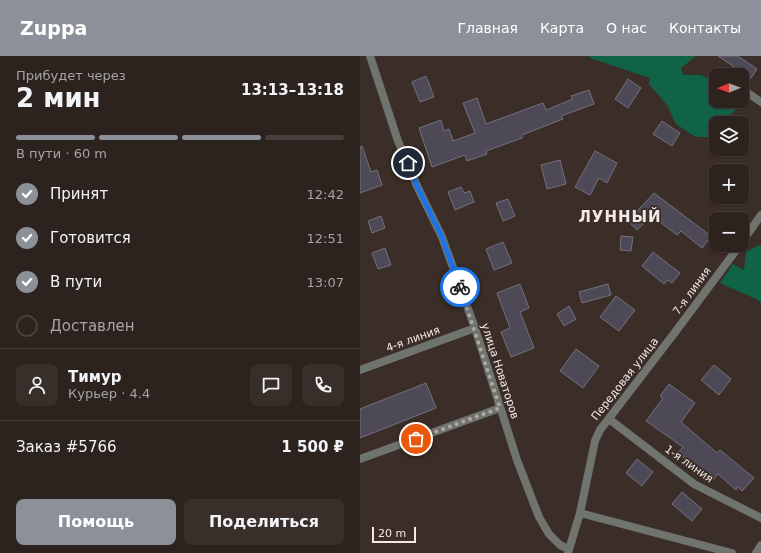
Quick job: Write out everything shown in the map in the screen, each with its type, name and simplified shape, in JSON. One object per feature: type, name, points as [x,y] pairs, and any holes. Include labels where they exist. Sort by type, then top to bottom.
[{"type":"street","name":"улица Новаторов","points":[[370,56],[398,141],[417,186],[442,237],[518,460],[539,516],[549,534],[560,545],[569,551]]},
{"type":"street","points":[[749,94],[761,102]]},
{"type":"street","points":[[749,232],[761,215]]},
{"type":"street","name":"7-я линия","points":[[676,331],[735,252]]},
{"type":"street","name":"4-я линия","points":[[360,370],[474,328]]},
{"type":"street","name":"Передовая улица","points":[[569,551],[580,513],[595,442],[600,430],[676,331]]},
{"type":"street","points":[[360,459],[500,408]]},
{"type":"street","name":"1-я линия","points":[[609,419],[694,484],[761,518]]},
{"type":"street","points":[[580,513],[732,553]]},
{"type":"street","points":[[756,553],[761,545]]},
{"type":"green space","points":[[588,56],[696,56],[681,68],[683,75],[701,75],[709,79],[709,108],[736,109],[729,116],[709,116],[709,137],[694,136],[676,124],[667,105],[649,84],[650,78]]},
{"type":"green space","points":[[759,245],[761,246],[761,303],[758,300],[720,283],[733,264],[744,270],[746,252],[749,252],[749,250]]},
{"type":"building","points":[[718,56],[738,56],[757,69],[751,78],[749,77],[749,68],[736,68]]},
{"type":"building","points":[[426,76],[434,97],[420,102],[412,82]]},
{"type":"building","points":[[628,79],[641,88],[628,108],[615,99]]},
{"type":"building","points":[[589,90],[594,104],[561,116],[563,119],[522,135],[522,138],[486,151],[487,154],[467,161],[465,155],[432,167],[419,128],[441,120],[444,131],[449,129],[453,141],[475,133],[463,103],[477,98],[486,124],[543,103],[546,110],[573,99],[571,96]]},
{"type":"building","points":[[662,121],[680,133],[672,146],[653,134]]},
{"type":"building","points":[[362,146],[371,172],[377,170],[382,185],[360,193],[360,147]]},
{"type":"building","points":[[595,151],[617,163],[607,183],[599,178],[590,195],[575,187]]},
{"type":"building","points":[[560,160],[566,184],[547,189],[541,165]]},
{"type":"building","points":[[461,187],[464,193],[470,191],[474,202],[455,210],[448,192]]},
{"type":"building","points":[[654,193],[709,234],[709,239],[702,248],[681,231],[677,235],[652,216],[637,230],[628,221]]},
{"type":"building","points":[[508,199],[515,216],[503,221],[496,203]]},
{"type":"building","points":[[381,216],[385,228],[372,233],[368,221]]},
{"type":"building","points":[[621,236],[633,237],[631,251],[620,250]]},
{"type":"building","points":[[503,242],[512,263],[494,270],[486,249]]},
{"type":"building","points":[[385,248],[391,265],[378,269],[372,253]]},
{"type":"building","points":[[653,252],[680,273],[672,283],[668,280],[664,284],[642,266]]},
{"type":"building","points":[[520,284],[529,308],[520,312],[534,348],[511,357],[501,332],[510,328],[497,293]]},
{"type":"building","points":[[608,284],[611,295],[582,303],[579,292]]},
{"type":"building","points":[[616,296],[635,310],[619,331],[600,317]]},
{"type":"building","points":[[569,306],[576,319],[564,326],[557,314]]},
{"type":"building","points":[[576,349],[599,366],[583,388],[560,371]]},
{"type":"building","points":[[714,365],[731,379],[719,395],[701,380]]},
{"type":"building","points":[[426,383],[436,408],[360,438],[360,409]]},
{"type":"building","points":[[669,384],[695,403],[681,422],[717,453],[720,450],[754,478],[742,491],[738,487],[736,490],[718,474],[712,481],[678,453],[683,447],[646,421],[663,398],[660,396]]},
{"type":"building","points":[[637,459],[653,472],[642,486],[626,473]]},
{"type":"building","points":[[682,492],[702,509],[692,521],[672,504]]},
{"type":"way so far","points":[[416,439],[500,408],[460,287]]},
{"type":"district","name":"ЛУННЫЙ","points":[[620,217]]},
{"type":"route","points":[[408,163],[417,186],[442,237],[460,287]]}]
